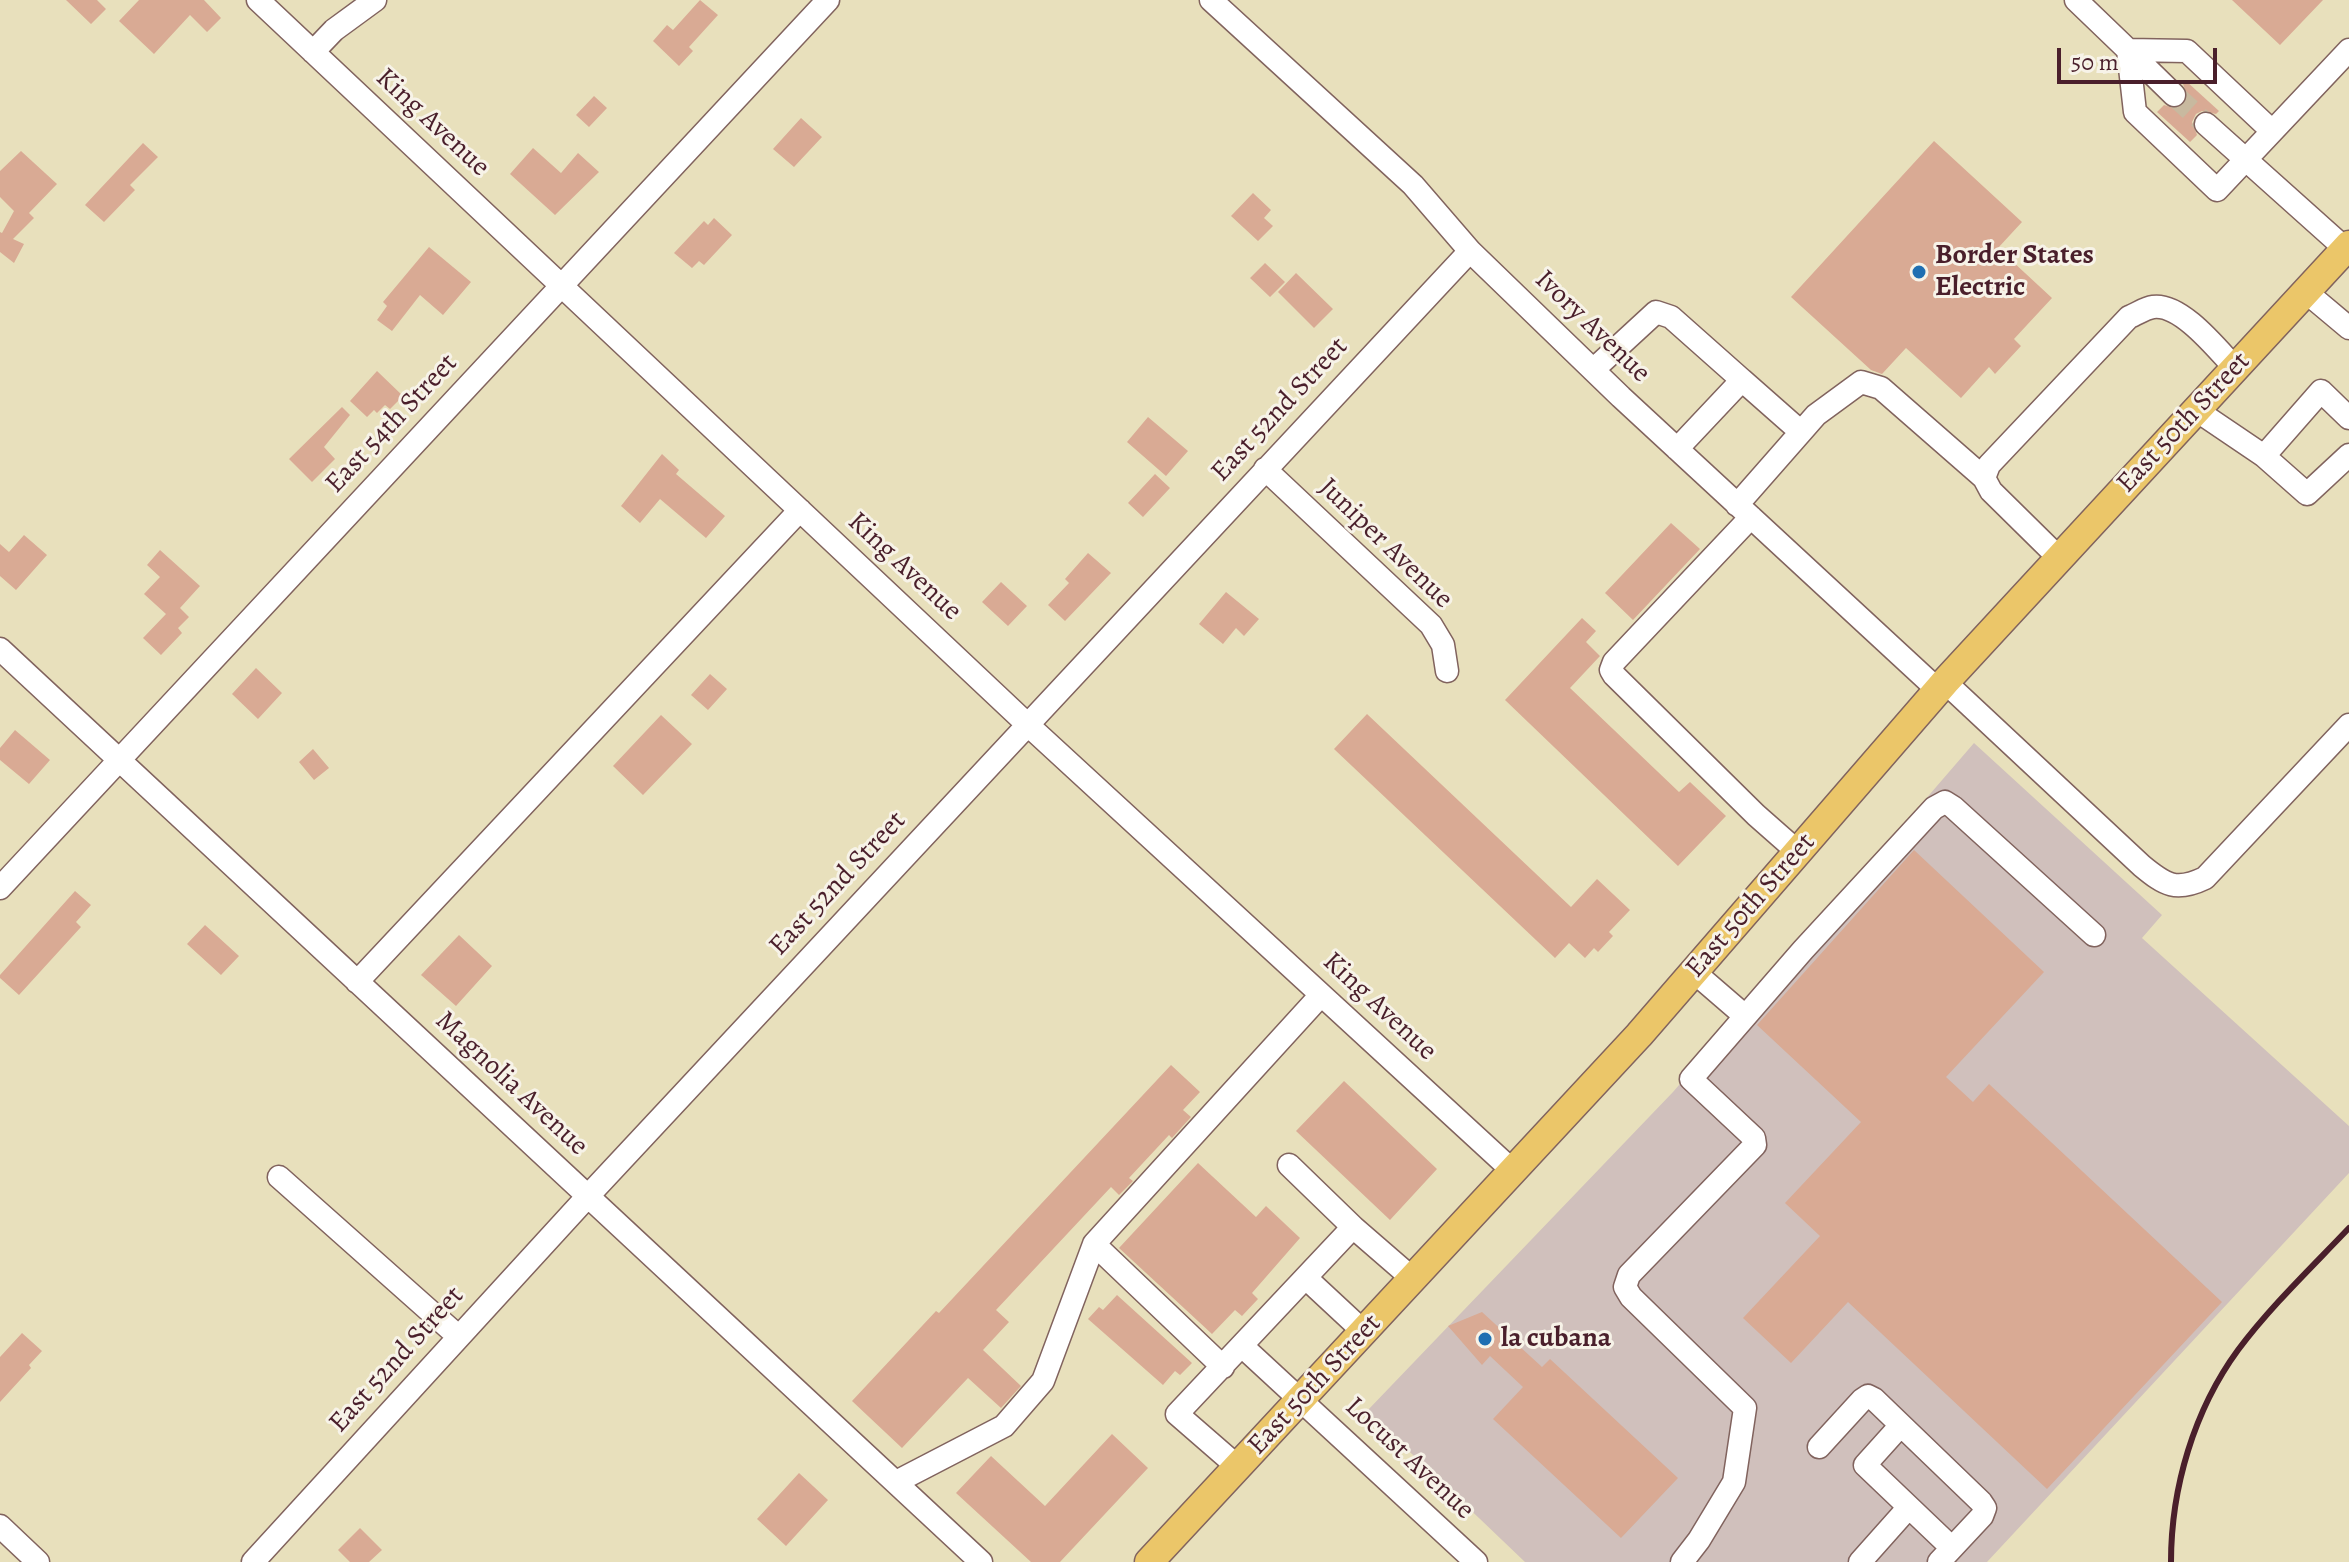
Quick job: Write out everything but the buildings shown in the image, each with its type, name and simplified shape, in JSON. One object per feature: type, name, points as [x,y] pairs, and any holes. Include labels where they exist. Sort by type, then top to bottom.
[{"type":"main road","name":"East 50th Street","points":[[1149,1562],[1514,1172],[1694,972],[1941,686],[2348,249]]},
{"type":"street","name":"King Avenue","points":[[258,0],[1028,725],[1514,1172]]},
{"type":"street","points":[[313,52],[334,30],[375,0]]},
{"type":"street","name":"East 54th Street","points":[[0,888],[828,0]]},
{"type":"street","name":"Ivory Avenue","points":[[1211,0],[1413,185],[1470,251],[1677,449],[2159,881],[2173,886],[2190,885],[2205,878],[2349,725]]},
{"type":"street","points":[[2076,0],[2174,95]]},
{"type":"street","points":[[2128,50],[2187,51],[2272,131]]},
{"type":"street","points":[[2128,50],[2135,112],[2217,190],[2349,50]]},
{"type":"street","points":[[2206,124],[2348,249]]},
{"type":"street","name":"East 52nd Street","points":[[253,1562],[588,1196],[1470,251]]},
{"type":"street","points":[[2306,292],[2349,328]]},
{"type":"street","points":[[1984,478],[1989,465],[2129,317],[2151,306],[2167,307],[2183,317],[2235,368]]},
{"type":"street","points":[[1593,370],[1656,312],[1671,317],[1801,432]]},
{"type":"street","points":[[1677,449],[1742,380]]},
{"type":"street","points":[[1798,852],[1756,815],[1611,670],[1614,662],[1744,511],[1816,415],[1861,382],[1881,388],[1984,478],[1991,491],[2059,558]]},
{"type":"street","points":[[2264,456],[2321,391],[2349,418]]},
{"type":"street","points":[[2196,410],[2264,456],[2307,494],[2349,455]]},
{"type":"street","name":"Juniper Avenue","points":[[1265,469],[1431,625],[1443,645],[1447,671]]},
{"type":"street","points":[[357,982],[800,510]]},
{"type":"street","name":"Magnolia Avenue","points":[[0,649],[981,1562]]},
{"type":"street","points":[[1682,1562],[1734,1482],[1745,1408],[1631,1297],[1625,1287],[1629,1275],[1755,1145],[1754,1138],[1691,1079],[1934,808],[1945,802],[2094,935]]},
{"type":"street","points":[[1694,972],[1745,1016]]},
{"type":"street","points":[[896,1482],[1004,1426],[1043,1381],[1094,1244],[1321,995]]},
{"type":"street","points":[[1289,1165],[1413,1279]]},
{"type":"street","points":[[279,1177],[459,1337]]},
{"type":"street","points":[[1238,1467],[1177,1414],[1353,1227]]},
{"type":"street","points":[[1094,1244],[1223,1367]]},
{"type":"street","points":[[1307,1279],[1364,1332]]},
{"type":"street","name":"Locust Avenue","points":[[1242,1346],[1476,1562]]},
{"type":"street","points":[[1819,1447],[1868,1396],[1901,1425],[1985,1508],[1982,1516],[1946,1555],[1909,1507],[1865,1465],[1901,1425]]},
{"type":"street","points":[[1860,1562],[1909,1507]]},
{"type":"street","points":[[0,1526],[38,1562]]},
{"type":"shaded area","points":[[1974,743],[2162,915],[2142,938],[2349,1126],[2349,1173],[1987,1562],[1525,1562],[1367,1411],[1673,1092]]},
{"type":"tunnel","points":[[2174,95],[2206,124]]},
{"type":"railway","points":[[2171,1562],[2175,1506],[2188,1451],[2197,1424],[2222,1373],[2292,1287],[2349,1228]]},
{"type":"place","name":"Border States Electric","points":[[1919,272]]},
{"type":"place","name":"la cubana","points":[[1485,1339]]}]
